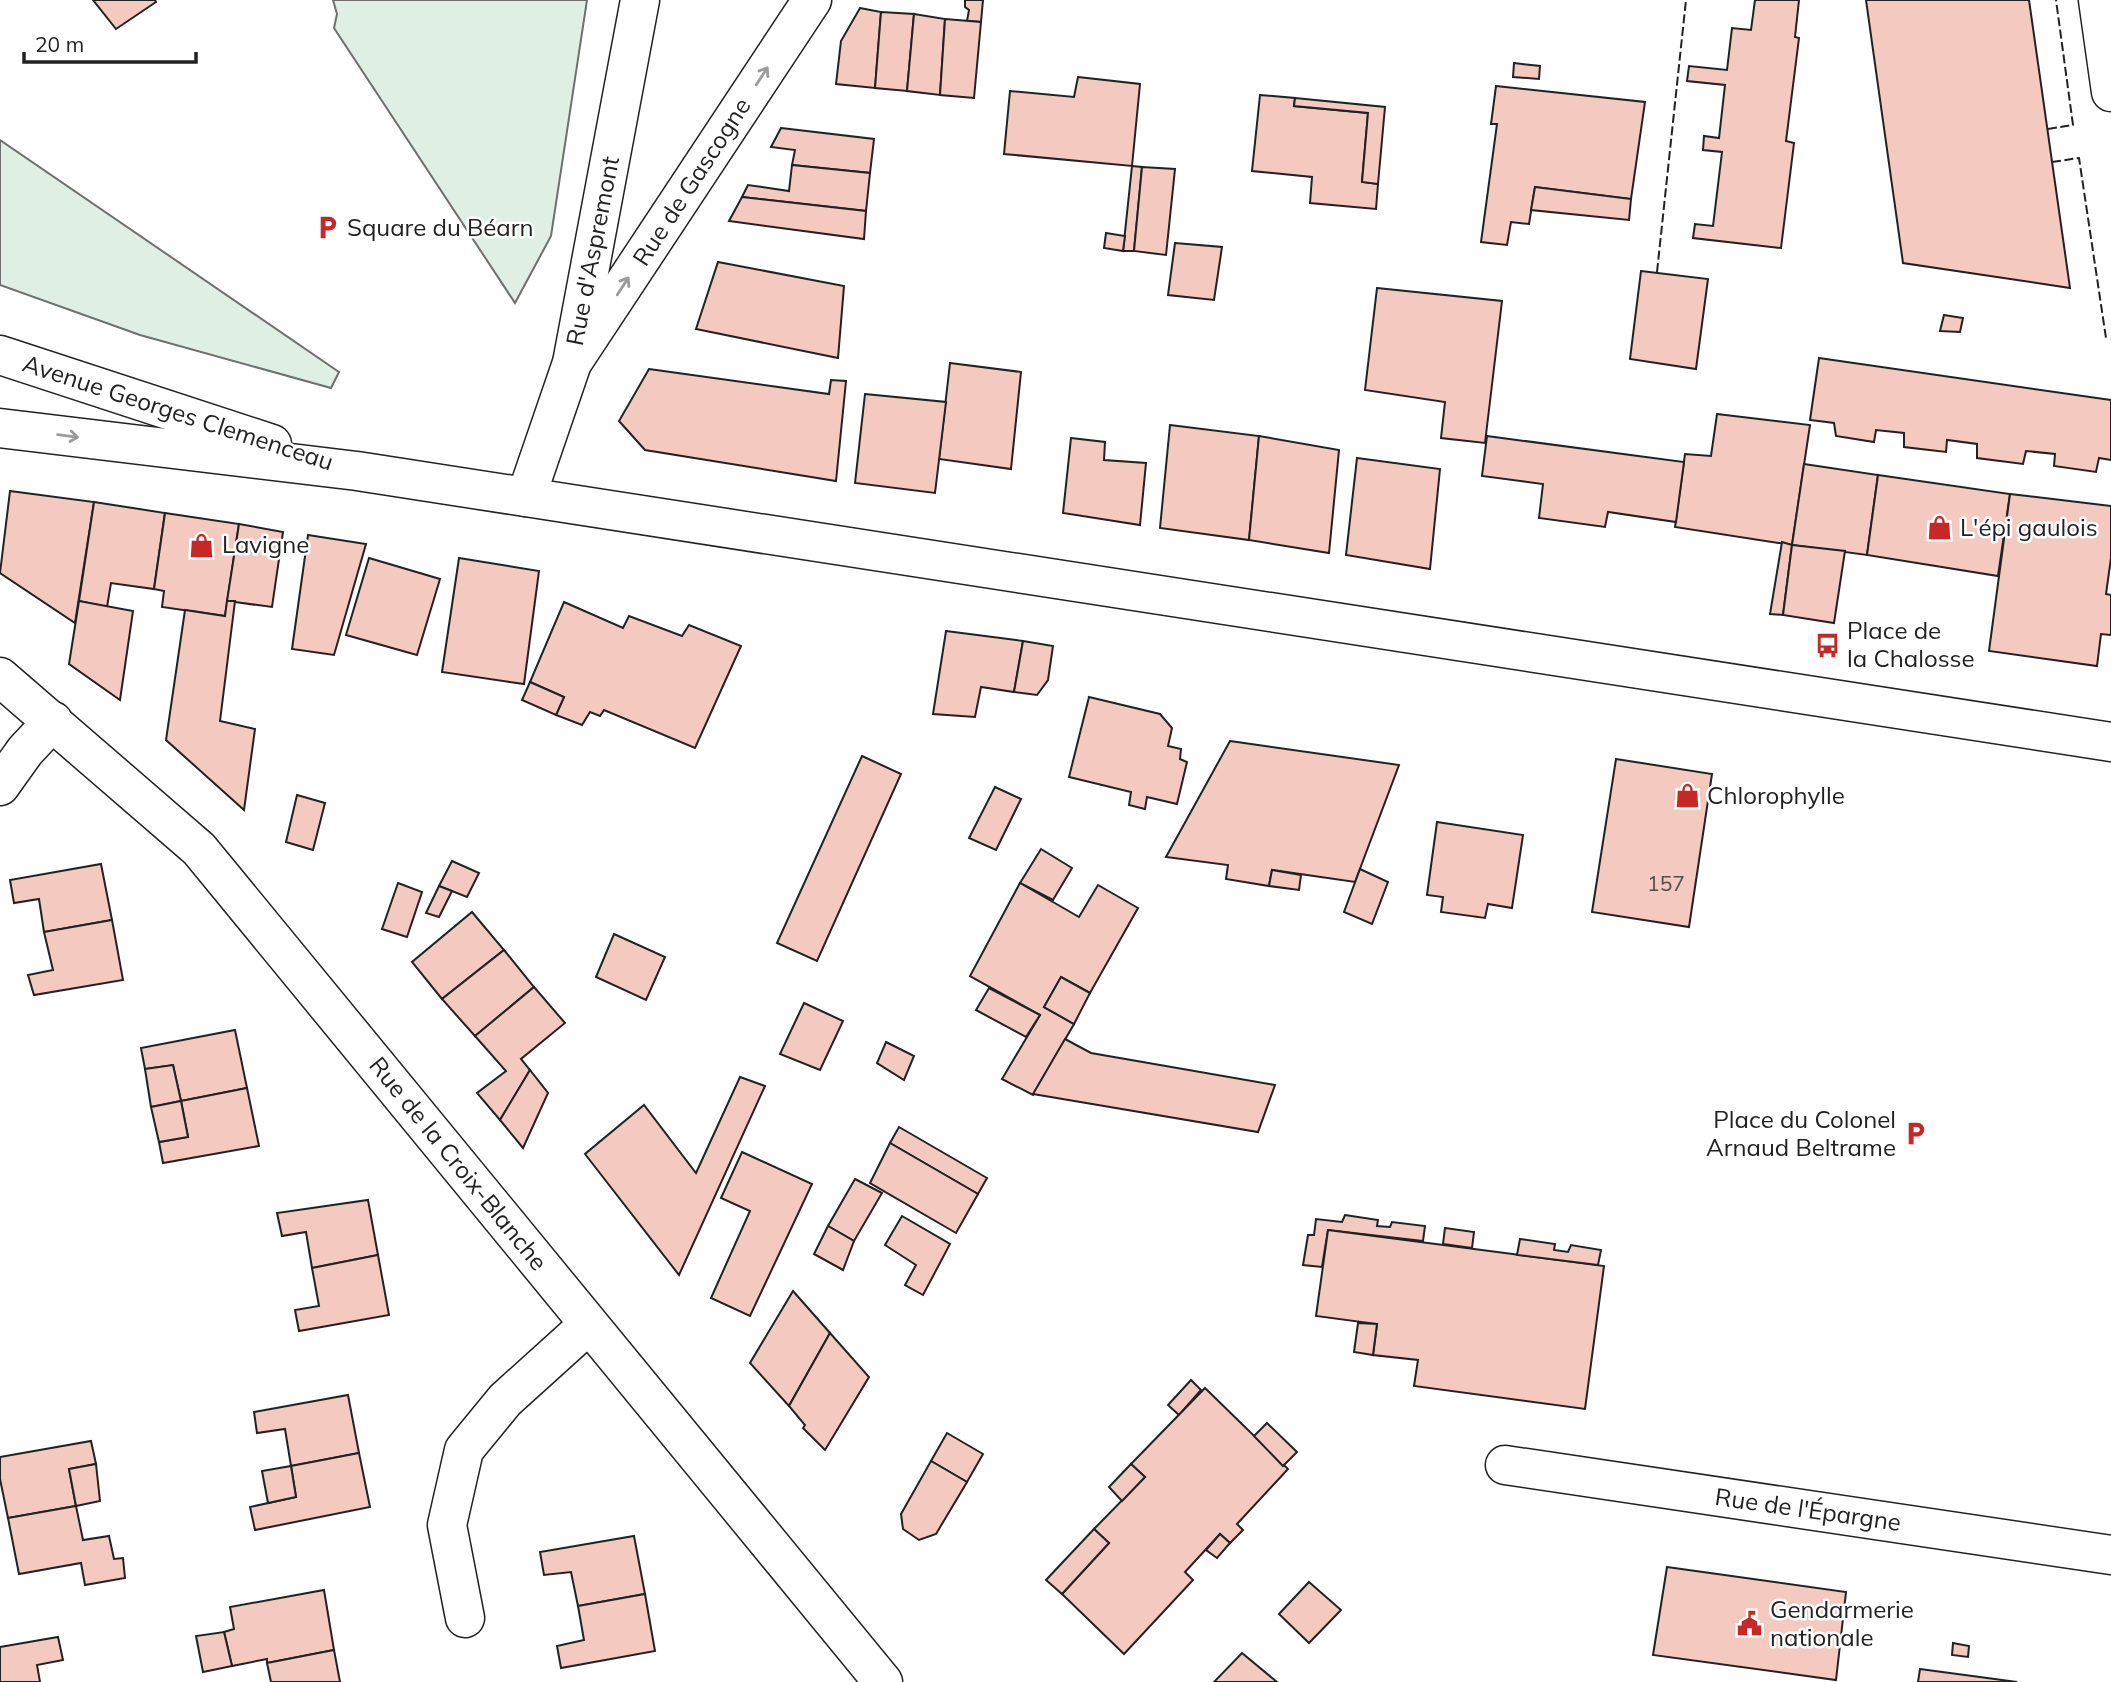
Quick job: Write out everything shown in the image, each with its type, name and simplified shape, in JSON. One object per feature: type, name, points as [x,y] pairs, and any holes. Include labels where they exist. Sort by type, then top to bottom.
[{"type":"main road","name":"Rue d'Aspremont","points":[[526,497],[572,363],[640,0]]},
{"type":"main road","name":"Rue de Gascogne","points":[[572,363],[812,0]]},
{"type":"main road","points":[[2098,0],[2111,92]]},
{"type":"main road","name":"Avenue Georges Clemenceau","points":[[0,355],[357,471]]},
{"type":"main road","name":"Avenue Georges Clemenceau","points":[[0,428],[357,471],[2111,742]]},
{"type":"main road","name":"Rue de la Croix-Blanche","points":[[0,677],[200,849],[883,1682]]},
{"type":"main road","points":[[0,786],[25,751],[53,721]]},
{"type":"main road","points":[[465,1618],[447,1525],[464,1450],[505,1400],[588,1325]]},
{"type":"main road","name":"Rue de l'Épargne","points":[[1505,1465],[2111,1555]]},
{"type":"green space","points":[[333,0],[587,0],[551,236],[515,303],[334,28],[337,14]]},
{"type":"green space","points":[[0,140],[339,372],[331,388],[140,335],[0,285]]},
{"type":"building","points":[[93,0],[155,0],[156,2],[116,29]]},
{"type":"building","points":[[965,0],[983,0],[981,22],[967,21],[969,10],[965,7]]},
{"type":"building","points":[[1755,0],[1799,0],[1795,37],[1799,38],[1786,141],[1794,143],[1781,248],[1693,238],[1695,224],[1713,226],[1722,152],[1703,150],[1704,136],[1719,138],[1725,85],[1687,81],[1689,66],[1727,70],[1732,28],[1751,30]]},
{"type":"building","points":[[1866,0],[2029,0],[2070,288],[1903,263]]},
{"type":"building","points":[[860,8],[881,12],[875,88],[836,84],[841,41]]},
{"type":"building","points":[[881,12],[914,14],[907,91],[875,88]]},
{"type":"building","points":[[914,14],[945,19],[940,95],[907,91]]},
{"type":"building","points":[[945,19],[981,22],[974,98],[940,95]]},
{"type":"building","points":[[1514,63],[1540,66],[1539,79],[1513,77]]},
{"type":"building","points":[[1078,77],[1140,84],[1132,166],[1004,154],[1010,91],[1074,97]]},
{"type":"building","points":[[1496,86],[1645,102],[1631,199],[1535,187],[1529,224],[1511,222],[1507,245],[1481,242],[1497,124],[1491,124]]},
{"type":"building","points":[[1260,95],[1295,98],[1294,106],[1368,113],[1362,182],[1378,184],[1376,209],[1310,203],[1312,177],[1252,171]]},
{"type":"building","points":[[1295,98],[1385,107],[1378,184],[1362,182],[1368,113],[1294,106]]},
{"type":"building","points":[[781,128],[874,139],[870,173],[792,165],[795,150],[771,147]]},
{"type":"building","points":[[792,165],[870,173],[866,211],[742,197],[748,185],[789,191]]},
{"type":"building","points":[[1132,166],[1142,167],[1134,251],[1123,251]]},
{"type":"building","points":[[1142,167],[1175,169],[1166,255],[1134,251]]},
{"type":"building","points":[[1535,187],[1631,199],[1629,220],[1531,210]]},
{"type":"building","points":[[742,197],[866,211],[864,239],[729,221]]},
{"type":"building","points":[[1106,233],[1125,236],[1123,251],[1104,248]]},
{"type":"building","points":[[1175,243],[1222,247],[1214,300],[1168,295]]},
{"type":"building","points":[[718,262],[844,286],[838,358],[696,329]]},
{"type":"building","points":[[1641,271],[1708,279],[1696,369],[1630,359]]},
{"type":"building","points":[[1377,288],[1502,301],[1485,443],[1441,438],[1445,402],[1365,390]]},
{"type":"building","points":[[1944,315],[1963,318],[1960,332],[1940,331]]},
{"type":"building","points":[[1819,358],[2111,400],[2111,460],[2099,458],[2096,472],[2054,466],[2055,454],[2026,451],[2023,464],[1977,458],[1977,444],[1947,440],[1946,452],[1904,447],[1904,433],[1876,430],[1874,442],[1836,436],[1834,423],[1810,420]]},
{"type":"building","points":[[950,363],[1021,372],[1011,469],[939,459]]},
{"type":"building","points":[[649,369],[829,394],[831,380],[846,381],[836,481],[645,450],[619,421]]},
{"type":"building","points":[[865,394],[946,402],[935,493],[855,483]]},
{"type":"building","points":[[1717,414],[1810,425],[1792,545],[1675,527],[1685,454],[1711,456]]},
{"type":"building","points":[[1170,425],[1259,436],[1249,540],[1160,528]]},
{"type":"building","points":[[1259,436],[1339,450],[1329,553],[1249,540]]},
{"type":"building","points":[[1487,436],[1684,462],[1676,522],[1608,512],[1605,527],[1539,518],[1543,484],[1482,476]]},
{"type":"building","points":[[1071,438],[1105,442],[1104,460],[1146,463],[1140,525],[1063,513]]},
{"type":"building","points":[[1357,458],[1440,469],[1430,569],[1346,555]]},
{"type":"building","points":[[1804,464],[1878,475],[1867,555],[1792,545]]},
{"type":"building","points":[[1878,475],[2010,494],[1998,576],[1867,555]]},
{"type":"building","points":[[10,491],[94,502],[75,623],[0,573]]},
{"type":"building","points":[[2010,494],[2111,506],[2111,558],[2106,594],[2111,595],[2111,635],[2101,634],[2097,666],[1989,651]]},
{"type":"building","points":[[94,502],[165,513],[154,589],[111,583],[107,607],[79,601]]},
{"type":"building","points":[[165,513],[239,524],[225,616],[162,607],[164,591],[154,589]]},
{"type":"building","points":[[239,524],[283,532],[272,607],[227,601]]},
{"type":"building","points":[[308,535],[366,544],[334,655],[292,649]]},
{"type":"building","points":[[1782,542],[1792,545],[1783,615],[1770,614]]},
{"type":"building","points":[[1792,545],[1845,551],[1834,623],[1783,615]]},
{"type":"building","points":[[369,558],[440,579],[417,655],[346,635]]},
{"type":"building","points":[[459,558],[539,571],[524,684],[442,672]]},
{"type":"building","points":[[79,601],[133,611],[120,700],[69,664]]},
{"type":"building","points":[[227,601],[235,601],[220,721],[255,729],[244,810],[166,740],[185,610],[225,616]]},
{"type":"building","points":[[564,602],[623,628],[629,616],[682,636],[689,625],[741,646],[695,748],[604,710],[600,716],[590,712],[582,725],[556,715],[564,697],[530,682]]},
{"type":"building","points":[[946,631],[1023,641],[1014,692],[981,687],[975,717],[933,714]]},
{"type":"building","points":[[1023,641],[1053,646],[1048,680],[1037,695],[1014,692]]},
{"type":"building","points":[[530,682],[564,697],[556,715],[522,700]]},
{"type":"building","points":[[1089,697],[1160,714],[1172,728],[1168,746],[1181,749],[1180,759],[1187,762],[1177,804],[1147,797],[1145,809],[1129,805],[1131,792],[1069,777]]},
{"type":"building","points":[[1230,741],[1399,765],[1355,882],[1272,870],[1269,886],[1226,879],[1228,865],[1166,857]]},
{"type":"building","points":[[862,756],[901,774],[817,961],[777,943]]},
{"type":"building","points":[[1616,759],[1712,774],[1689,927],[1592,912]]},
{"type":"building","points":[[995,787],[1021,799],[996,850],[969,838]]},
{"type":"building","points":[[297,795],[325,803],[313,850],[286,842]]},
{"type":"building","points":[[1437,822],[1523,835],[1512,908],[1488,904],[1485,918],[1441,912],[1443,897],[1427,895]]},
{"type":"building","points":[[1041,849],[1072,868],[1053,900],[1020,883]]},
{"type":"building","points":[[452,861],[479,873],[467,897],[439,886]]},
{"type":"building","points":[[101,864],[112,920],[44,932],[39,899],[14,903],[10,880]]},
{"type":"building","points":[[1360,869],[1388,882],[1372,924],[1344,912]]},
{"type":"building","points":[[1272,870],[1301,875],[1299,890],[1269,886]]},
{"type":"building","points":[[398,883],[422,892],[407,937],[382,929]]},
{"type":"building","points":[[1020,883],[1079,917],[1098,885],[1138,908],[1090,993],[1061,977],[1044,1007],[1074,1024],[1033,1095],[1002,1079],[1040,1015],[970,976]]},
{"type":"building","points":[[439,886],[452,891],[439,917],[426,913]]},
{"type":"building","points":[[472,912],[504,950],[442,999],[412,962]]},
{"type":"building","points":[[112,920],[123,980],[34,995],[28,975],[53,970],[44,932]]},
{"type":"building","points":[[614,934],[665,957],[646,1000],[596,977]]},
{"type":"building","points":[[504,950],[534,987],[475,1036],[442,999]]},
{"type":"building","points":[[1061,977],[1090,993],[1074,1024],[1044,1007]]},
{"type":"building","points":[[534,987],[565,1023],[521,1059],[530,1070],[500,1120],[477,1093],[506,1071],[475,1036]]},
{"type":"building","points":[[989,988],[1040,1015],[1026,1037],[976,1010]]},
{"type":"building","points":[[804,1003],[843,1021],[820,1070],[780,1054]]},
{"type":"building","points":[[235,1030],[247,1088],[181,1101],[173,1065],[145,1069],[141,1048]]},
{"type":"building","points":[[1065,1039],[1091,1053],[1275,1085],[1258,1132],[1033,1094]]},
{"type":"building","points":[[886,1042],[914,1056],[904,1080],[877,1063]]},
{"type":"building","points":[[173,1065],[181,1101],[151,1107],[145,1069]]},
{"type":"building","points":[[530,1070],[548,1093],[523,1148],[500,1120]]},
{"type":"building","points":[[740,1077],[765,1086],[679,1275],[585,1154],[644,1105],[696,1173]]},
{"type":"building","points":[[247,1088],[259,1146],[163,1163],[159,1142],[188,1137],[181,1101]]},
{"type":"building","points":[[181,1101],[188,1137],[159,1142],[151,1107]]},
{"type":"building","points":[[899,1127],[987,1178],[978,1194],[890,1143]]},
{"type":"building","points":[[890,1143],[978,1194],[956,1233],[870,1183]]},
{"type":"building","points":[[742,1152],[812,1184],[750,1316],[711,1298],[750,1211],[721,1198]]},
{"type":"building","points":[[855,1179],[882,1193],[854,1241],[828,1226]]},
{"type":"building","points":[[368,1200],[378,1255],[312,1268],[306,1232],[282,1236],[277,1213]]},
{"type":"building","points":[[1345,1215],[1378,1220],[1377,1226],[1390,1227],[1392,1222],[1425,1226],[1423,1241],[1328,1230],[1322,1267],[1303,1265],[1308,1235],[1314,1235],[1316,1219],[1342,1222]]},
{"type":"building","points":[[902,1216],[950,1244],[923,1295],[905,1285],[916,1265],[885,1245]]},
{"type":"building","points":[[828,1226],[854,1241],[843,1270],[814,1254]]},
{"type":"building","points":[[1445,1228],[1474,1232],[1472,1248],[1443,1244]]},
{"type":"building","points":[[1328,1230],[1604,1266],[1585,1409],[1414,1386],[1418,1360],[1373,1355],[1377,1324],[1316,1316]]},
{"type":"building","points":[[1520,1239],[1555,1244],[1554,1250],[1568,1252],[1571,1245],[1601,1250],[1598,1265],[1517,1255]]},
{"type":"building","points":[[378,1255],[389,1315],[299,1331],[295,1310],[319,1306],[312,1268]]},
{"type":"building","points":[[793,1291],[830,1333],[789,1406],[750,1363]]},
{"type":"building","points":[[1358,1323],[1377,1324],[1373,1355],[1354,1352]]},
{"type":"building","points":[[830,1333],[869,1377],[825,1450],[803,1428],[805,1425],[789,1406]]},
{"type":"building","points":[[1191,1380],[1201,1390],[1179,1415],[1168,1405]]},
{"type":"building","points":[[1205,1388],[1288,1469],[1237,1524],[1243,1530],[1230,1543],[1220,1534],[1185,1572],[1193,1580],[1124,1654],[1062,1594],[1109,1543],[1094,1529],[1145,1477],[1131,1464]]},
{"type":"building","points":[[348,1395],[359,1453],[291,1466],[285,1429],[257,1433],[254,1412]]},
{"type":"building","points":[[1267,1423],[1297,1452],[1283,1466],[1254,1436]]},
{"type":"building","points":[[947,1433],[983,1454],[967,1482],[931,1461]]},
{"type":"building","points":[[91,1441],[96,1464],[69,1469],[76,1506],[8,1518],[0,1479],[0,1457]]},
{"type":"building","points":[[359,1453],[370,1507],[255,1530],[250,1507],[296,1497],[291,1466]]},
{"type":"building","points":[[931,1461],[967,1482],[936,1534],[919,1540],[903,1529],[901,1514]]},
{"type":"building","points":[[96,1464],[100,1501],[76,1506],[69,1469]]},
{"type":"building","points":[[1131,1464],[1145,1477],[1122,1501],[1109,1487]]},
{"type":"building","points":[[291,1466],[296,1497],[268,1503],[262,1471]]},
{"type":"building","points":[[76,1506],[83,1540],[109,1536],[114,1559],[123,1558],[125,1578],[85,1585],[81,1563],[19,1574],[8,1518]]},
{"type":"building","points":[[1094,1529],[1109,1543],[1062,1594],[1046,1580]]},
{"type":"building","points":[[1220,1534],[1230,1543],[1217,1558],[1206,1550]]},
{"type":"building","points":[[634,1536],[645,1594],[578,1606],[571,1572],[544,1575],[540,1552]]},
{"type":"building","name":"Gendarmerie nationale","points":[[1667,1567],[1846,1592],[1836,1680],[1653,1655]]},
{"type":"building","points":[[1309,1582],[1341,1610],[1309,1643],[1279,1614]]},
{"type":"building","points":[[324,1590],[334,1650],[267,1663],[267,1659],[232,1666],[224,1632],[234,1629],[230,1607]]},
{"type":"building","points":[[645,1594],[655,1651],[561,1668],[557,1646],[584,1640],[578,1606]]},
{"type":"building","points":[[224,1632],[232,1666],[203,1672],[196,1636]]},
{"type":"building","points":[[58,1637],[63,1660],[37,1665],[40,1682],[0,1682],[0,1647]]},
{"type":"building","points":[[1953,1643],[1969,1646],[1968,1657],[1952,1655]]},
{"type":"building","points":[[334,1650],[340,1682],[271,1682],[267,1663]]},
{"type":"building","points":[[1242,1653],[1277,1682],[1214,1682]]},
{"type":"building","points":[[1920,1669],[2017,1682],[1918,1682]]},
{"type":"fence","points":[[1657,272],[1686,0]]},
{"type":"fence","points":[[2048,129],[2073,125],[2056,0]]},
{"type":"fence","points":[[2052,162],[2079,158],[2106,338]]},
{"type":"place","name":"Square du Béarn","points":[[327,228]]},
{"type":"place","name":"L'épi gaulois","points":[[1940,528]]},
{"type":"place","name":"Lavigne","points":[[202,545]]},
{"type":"place","name":"Place de la Chalosse","points":[[1827,645]]},
{"type":"place","name":"Chlorophylle","points":[[1687,796]]},
{"type":"place","name":"Place du Colonel Arnaud Beltrame","points":[[1916,1134]]},
{"type":"place","name":"Gendarmerie nationale","points":[[1750,1624]]}]
